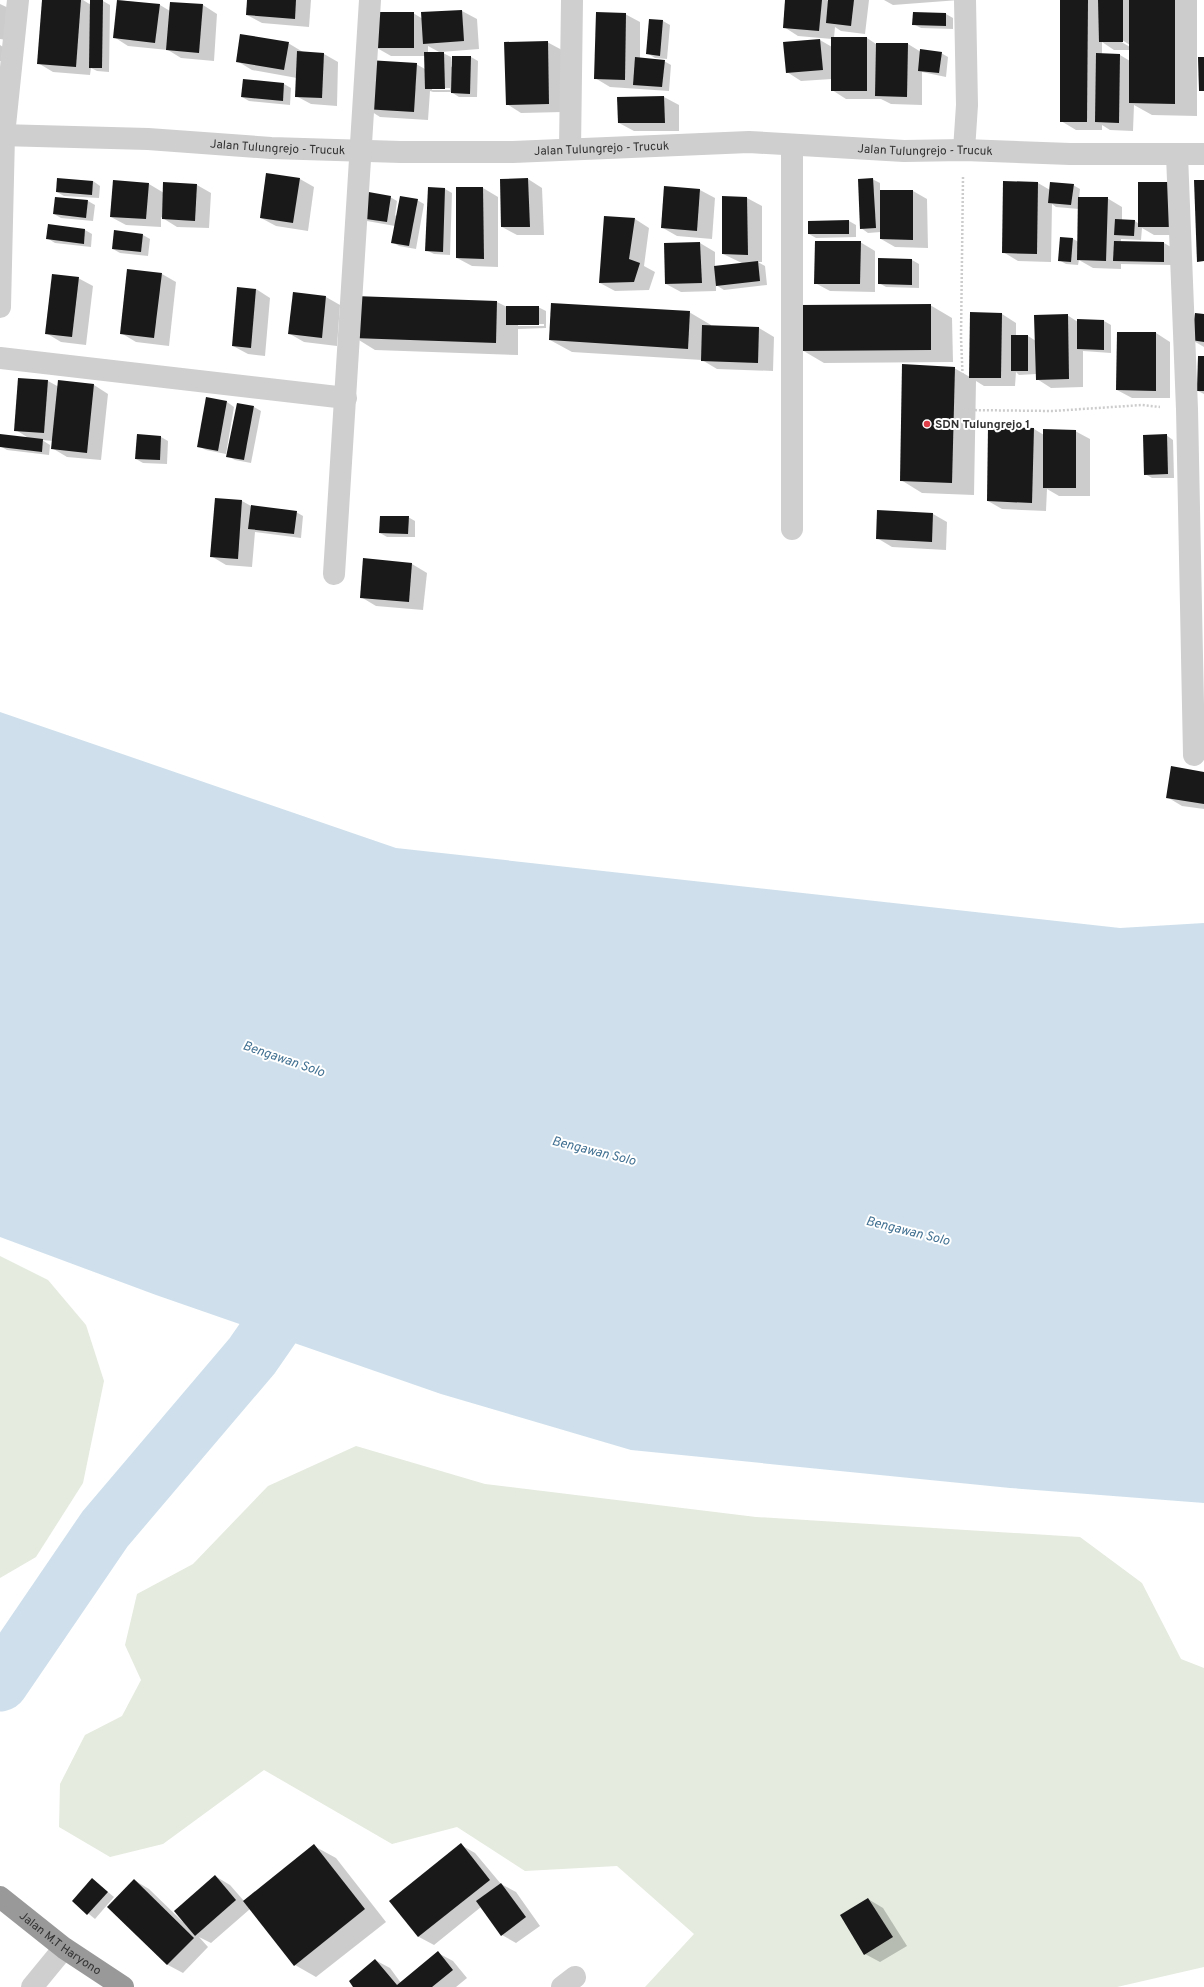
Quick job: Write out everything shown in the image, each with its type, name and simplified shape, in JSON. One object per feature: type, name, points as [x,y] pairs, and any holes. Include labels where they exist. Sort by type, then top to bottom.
[{"type":"highway","name":"Jalan M.T Haryono","points":[[0,1897],[64,1948],[123,1987]]},
{"type":"street","points":[[0,307],[2,135],[18,0]]},
{"type":"street","points":[[334,574],[370,0]]},
{"type":"street","points":[[570,149],[572,0]]},
{"type":"street","points":[[964,150],[967,105],[965,0]]},
{"type":"street","name":"Jalan Tulungrejo - Trucuk","points":[[2,135],[148,139],[271,148],[360,151],[425,152],[570,149],[749,142],[904,151],[964,150],[1177,155],[1204,154]]},
{"type":"street","points":[[792,145],[792,529]]},
{"type":"street","points":[[1177,155],[1187,409],[1194,755]]},
{"type":"street","points":[[0,358],[346,398]]},
{"type":"street","points":[[32,1987],[64,1948]]},
{"type":"path","points":[[964,150],[961,337],[964,410],[1053,411],[1142,405],[1187,409]]},
{"type":"shaded area","points":[[0,1256],[48,1280],[86,1325],[104,1381],[83,1483],[36,1557],[0,1578]]},
{"type":"shaded area","points":[[356,1446],[485,1484],[756,1517],[1080,1537],[1142,1583],[1181,1659],[1204,1668],[1204,1967],[1117,1987],[645,1987],[694,1934],[617,1866],[525,1871],[457,1827],[392,1844],[264,1770],[163,1844],[110,1857],[59,1827],[60,1784],[85,1735],[122,1716],[141,1680],[125,1645],[137,1594],[193,1564],[268,1486]]},
{"type":"water","name":"Bengawan Solo","points":[[0,712],[396,848],[1120,928],[1204,923],[1204,1503],[1010,1488],[631,1450],[441,1394],[156,1295],[0,1237]]},
{"type":"building","points":[[42,0],[81,0],[76,67],[37,64]]},
{"type":"building","points":[[90,0],[103,0],[102,68],[89,68]]},
{"type":"building","points":[[117,0],[160,4],[155,43],[113,38]]},
{"type":"building","points":[[247,0],[296,0],[295,19],[246,15]]},
{"type":"building","points":[[785,0],[822,0],[819,31],[783,28]]},
{"type":"building","points":[[828,0],[854,0],[851,26],[826,23]]},
{"type":"building","points":[[1060,0],[1088,0],[1087,122],[1060,122]]},
{"type":"building","points":[[1098,0],[1123,0],[1123,42],[1099,42]]},
{"type":"building","points":[[1129,0],[1175,0],[1175,104],[1129,103]]},
{"type":"building","points":[[170,2],[203,4],[199,53],[166,50]]},
{"type":"building","points":[[462,10],[464,41],[423,44],[421,12]]},
{"type":"building","points":[[376,12],[414,12],[414,48],[376,48]]},
{"type":"building","points":[[596,12],[626,13],[625,80],[594,79]]},
{"type":"building","points":[[913,12],[946,13],[946,26],[912,25]]},
{"type":"building","points":[[649,19],[663,20],[660,56],[646,54]]},
{"type":"building","points":[[240,34],[289,42],[284,70],[236,62]]},
{"type":"building","points":[[831,37],[867,37],[867,91],[831,91]]},
{"type":"building","points":[[820,39],[823,70],[786,73],[783,42]]},
{"type":"building","points":[[548,41],[549,104],[506,105],[504,42]]},
{"type":"building","points":[[876,43],[908,43],[907,97],[875,96]]},
{"type":"building","points":[[920,49],[942,52],[939,73],[918,71]]},
{"type":"building","points":[[297,51],[324,53],[322,98],[295,97]]},
{"type":"building","points":[[424,52],[444,52],[445,89],[425,89]]},
{"type":"building","points":[[1096,53],[1120,54],[1119,123],[1095,122]]},
{"type":"building","points":[[452,56],[471,56],[470,94],[451,93]]},
{"type":"building","points":[[635,57],[665,60],[662,87],[633,85]]},
{"type":"building","points":[[1198,57],[1204,57],[1204,91],[1199,91]]},
{"type":"building","points":[[368,60],[417,63],[414,112],[364,109]]},
{"type":"building","points":[[243,79],[284,83],[283,101],[241,97]]},
{"type":"building","points":[[664,96],[665,123],[618,123],[617,97]]},
{"type":"building","points":[[266,173],[300,178],[293,223],[260,218]]},
{"type":"building","points":[[57,178],[93,181],[92,195],[56,192]]},
{"type":"building","points":[[528,178],[530,227],[501,227],[500,179]]},
{"type":"building","points":[[873,178],[876,228],[860,229],[858,179]]},
{"type":"building","points":[[113,180],[149,183],[146,219],[110,217]]},
{"type":"building","points":[[1194,180],[1204,180],[1204,261],[1197,262]]},
{"type":"building","points":[[1003,181],[1038,182],[1037,254],[1002,253]]},
{"type":"building","points":[[163,182],[197,184],[195,221],[162,219]]},
{"type":"building","points":[[1050,182],[1074,184],[1071,205],[1048,203]]},
{"type":"building","points":[[1138,182],[1169,182],[1169,227],[1138,227]]},
{"type":"building","points":[[664,186],[700,189],[697,231],[661,228]]},
{"type":"building","points":[[428,187],[445,188],[443,252],[425,251]]},
{"type":"building","points":[[456,187],[483,187],[484,259],[456,258]]},
{"type":"building","points":[[880,190],[913,190],[913,240],[880,239]]},
{"type":"building","points":[[363,191],[391,196],[387,222],[359,218]]},
{"type":"building","points":[[400,196],[418,199],[409,246],[391,243]]},
{"type":"building","points":[[722,196],[747,197],[748,255],[722,254]]},
{"type":"building","points":[[55,197],[88,200],[86,218],[53,214]]},
{"type":"building","points":[[1078,197],[1108,197],[1106,261],[1077,260]]},
{"type":"building","points":[[604,216],[635,218],[629,259],[640,263],[634,282],[599,283]]},
{"type":"building","points":[[1115,219],[1135,220],[1134,236],[1114,235]]},
{"type":"building","points":[[849,220],[849,234],[808,234],[808,221]]},
{"type":"building","points":[[48,224],[85,229],[84,244],[46,239]]},
{"type":"building","points":[[114,230],[143,234],[141,252],[112,249]]},
{"type":"building","points":[[1060,237],[1073,238],[1071,262],[1058,261]]},
{"type":"building","points":[[815,241],[861,241],[860,284],[814,284]]},
{"type":"building","points":[[1114,241],[1164,242],[1164,262],[1113,261]]},
{"type":"building","points":[[700,242],[702,283],[665,284],[664,243]]},
{"type":"building","points":[[878,258],[912,259],[912,285],[878,284]]},
{"type":"building","points":[[758,261],[760,281],[716,286],[714,266]]},
{"type":"building","points":[[127,269],[162,273],[154,338],[120,334]]},
{"type":"building","points":[[52,274],[79,277],[72,337],[45,334]]},
{"type":"building","points":[[237,287],[256,289],[251,348],[232,346]]},
{"type":"building","points":[[293,292],[326,296],[322,338],[288,334]]},
{"type":"building","points":[[354,296],[497,301],[496,343],[353,338]]},
{"type":"building","points":[[551,303],[690,311],[688,349],[549,340]]},
{"type":"building","points":[[931,304],[931,350],[801,351],[800,305]]},
{"type":"building","points":[[506,306],[539,306],[539,325],[506,325]]},
{"type":"building","points":[[970,312],[1002,313],[1001,378],[969,378]]},
{"type":"building","points":[[1195,313],[1204,314],[1204,342],[1191,340]]},
{"type":"building","points":[[1068,314],[1069,379],[1036,380],[1034,315]]},
{"type":"building","points":[[1077,319],[1104,320],[1104,350],[1077,349]]},
{"type":"building","points":[[702,325],[759,327],[758,363],[701,361]]},
{"type":"building","points":[[1117,332],[1156,332],[1156,391],[1116,390]]},
{"type":"building","points":[[1011,335],[1028,335],[1028,371],[1011,371]]},
{"type":"building","points":[[1198,356],[1204,356],[1204,391],[1197,391]]},
{"type":"building","name":"SDN Tulungrejo 1","points":[[902,364],[955,367],[952,483],[900,481]]},
{"type":"building","points":[[18,378],[48,380],[44,433],[14,431]]},
{"type":"building","points":[[58,380],[94,384],[87,453],[51,449]]},
{"type":"building","points":[[206,397],[227,401],[218,451],[197,447]]},
{"type":"building","points":[[237,403],[254,406],[244,460],[226,457]]},
{"type":"building","points":[[988,427],[1034,428],[1032,503],[987,501]]},
{"type":"building","points":[[1043,429],[1076,430],[1076,488],[1043,488]]},
{"type":"building","points":[[0,434],[43,439],[42,452],[0,447]]},
{"type":"building","points":[[137,434],[161,436],[160,460],[135,459]]},
{"type":"building","points":[[1167,434],[1168,474],[1144,475],[1143,435]]},
{"type":"building","points":[[215,498],[242,500],[238,559],[210,557]]},
{"type":"building","points":[[251,505],[297,511],[294,534],[248,529]]},
{"type":"building","points":[[877,510],[933,513],[932,542],[876,539]]},
{"type":"building","points":[[380,516],[409,516],[408,534],[379,533]]},
{"type":"building","points":[[363,558],[412,563],[409,602],[360,598]]},
{"type":"building","points":[[1171,766],[1204,772],[1204,804],[1166,798]]},
{"type":"building","points":[[461,1843],[490,1880],[418,1937],[389,1901]]},
{"type":"building","points":[[314,1844],[365,1909],[294,1966],[243,1901]]},
{"type":"building","points":[[215,1875],[236,1900],[195,1936],[174,1911]]},
{"type":"building","points":[[92,1878],[108,1892],[87,1915],[72,1901]]},
{"type":"building","points":[[134,1879],[194,1938],[167,1965],[107,1907]]},
{"type":"building","points":[[501,1883],[526,1917],[501,1936],[476,1901]]},
{"type":"building","points":[[868,1898],[893,1937],[864,1955],[840,1915]]},
{"type":"building","points":[[438,1951],[453,1970],[432,1987],[353,1987],[349,1981],[375,1959],[397,1985]]},
{"type":"waterway","points":[[0,1683],[105,1529],[252,1356],[313,1268]]},
{"type":"place","name":"SDN Tulungrejo 1","points":[[927,424]]}]
